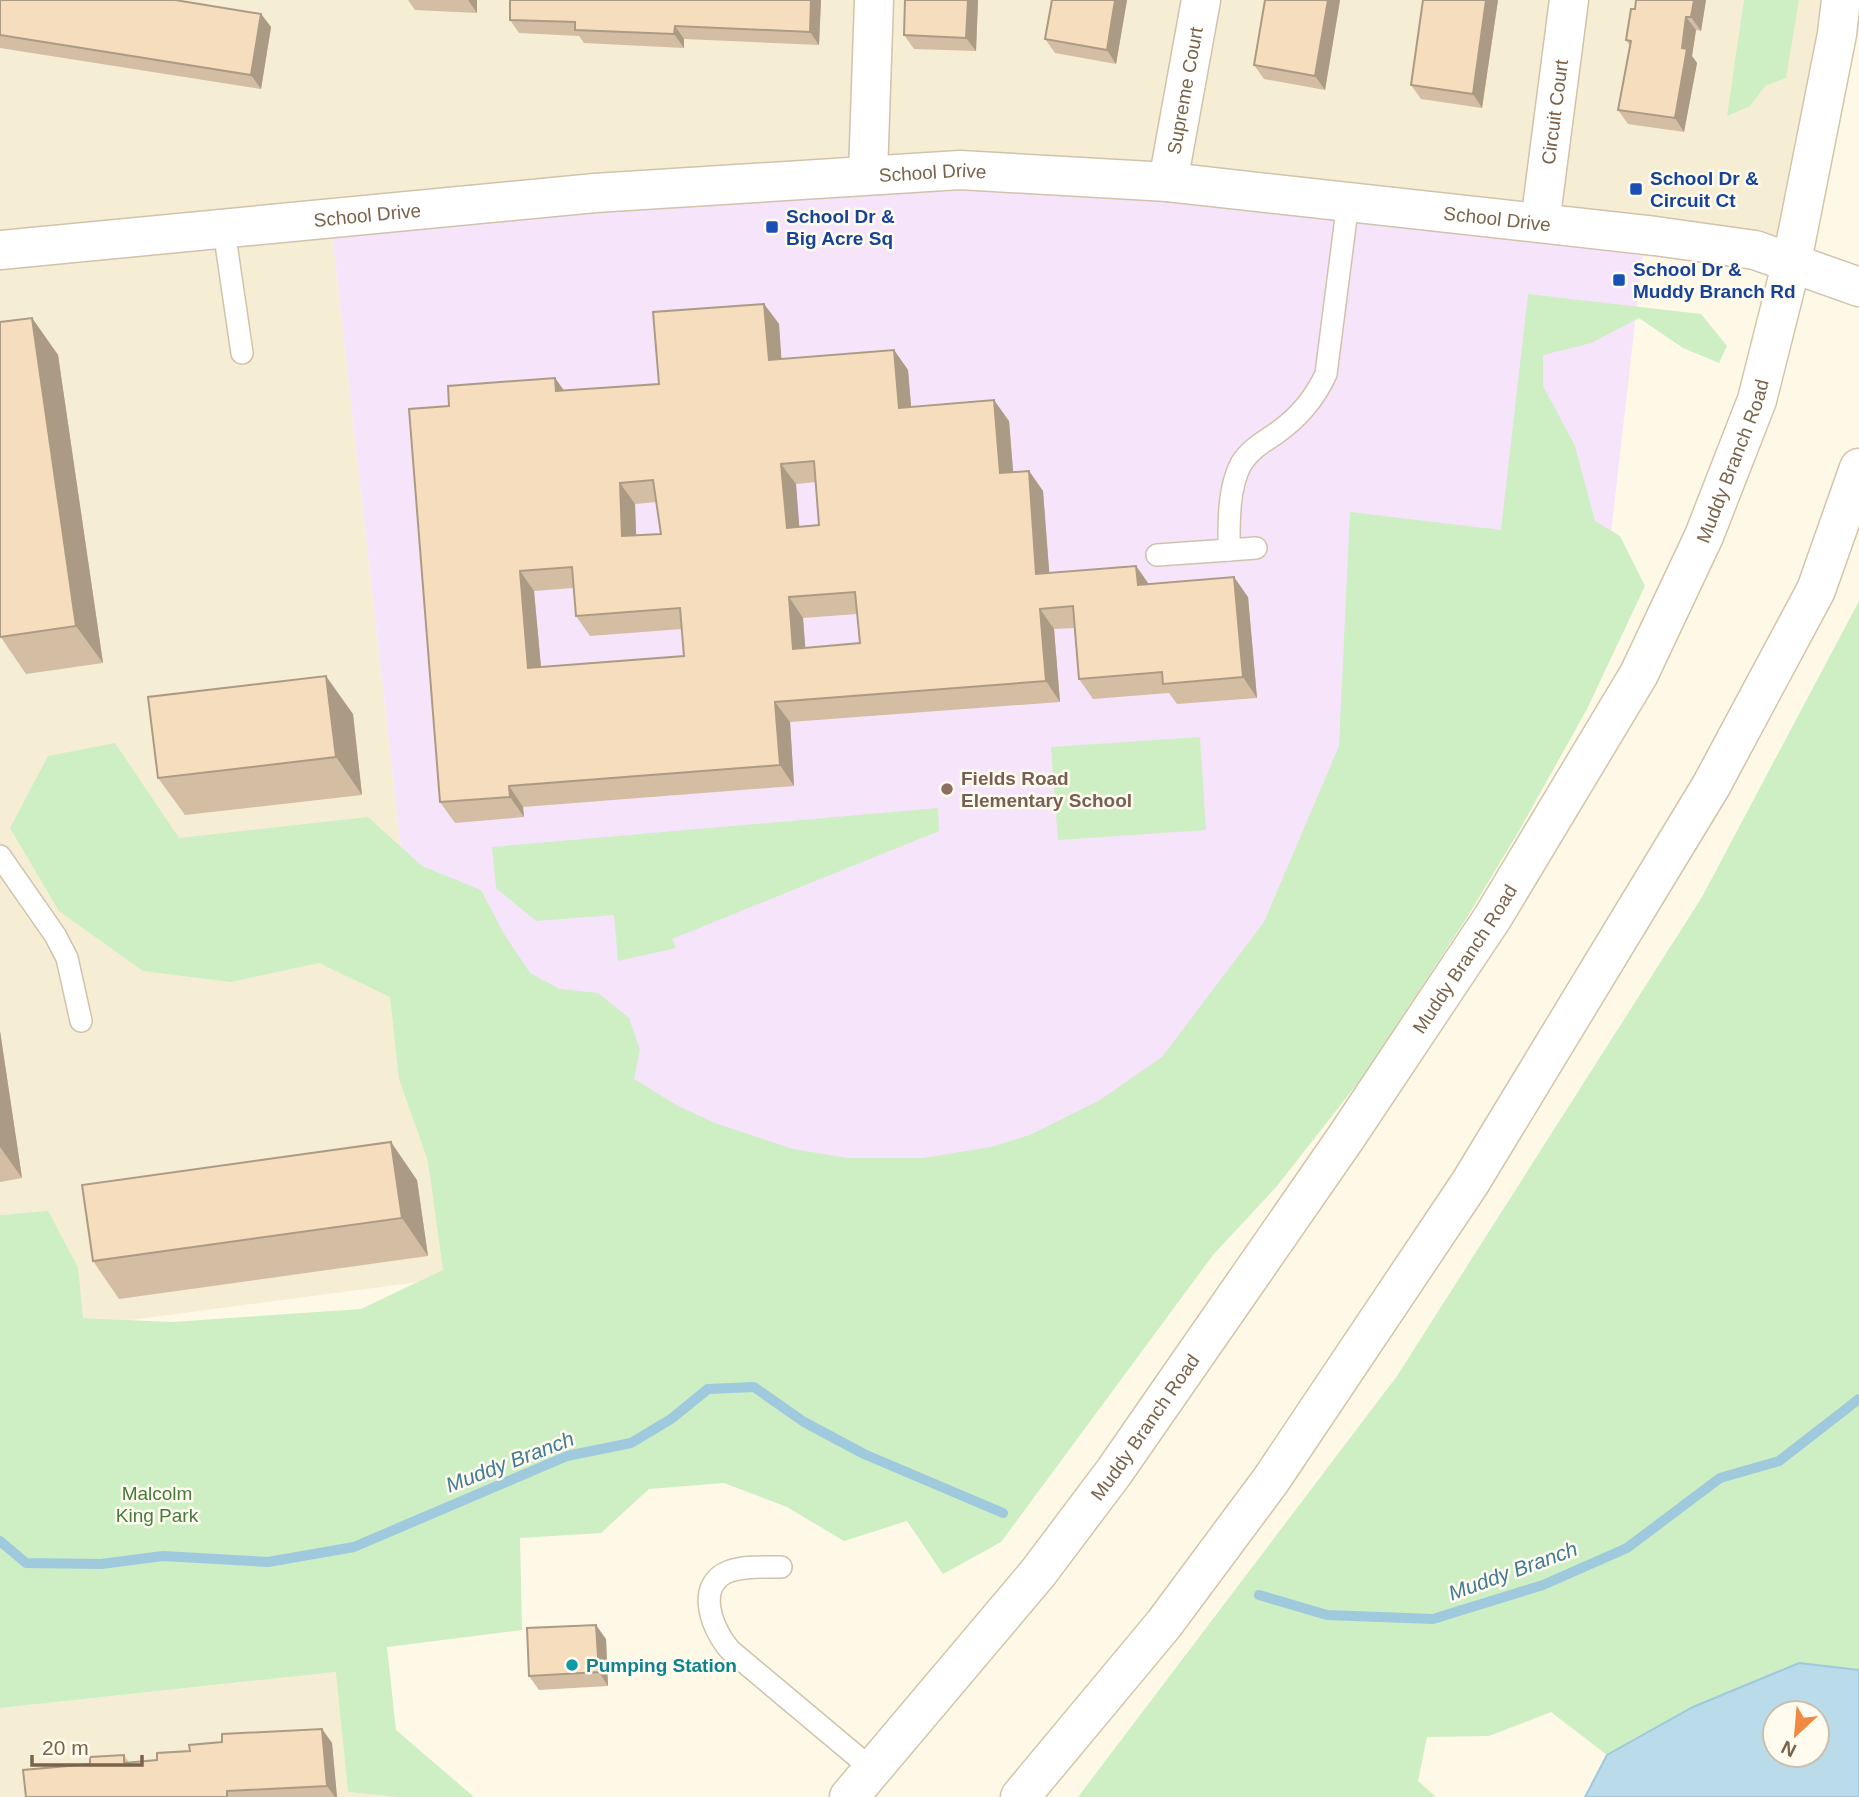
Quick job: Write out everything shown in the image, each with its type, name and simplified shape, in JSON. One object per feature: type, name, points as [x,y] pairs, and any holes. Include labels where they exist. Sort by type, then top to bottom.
[{"type":"main road","points":[[868,174],[874,0]]},
{"type":"main road","name":"Supreme Court","points":[[1168,182],[1201,0]]},
{"type":"main road","name":"Circuit Court","points":[[1540,223],[1569,0]]},
{"type":"main road","name":"Muddy Branch Road","points":[[861,1783],[1038,1573],[1114,1472],[1347,1136],[1493,917],[1639,674],[1704,536],[1757,400],[1792,261],[1841,0]]},
{"type":"main road","name":"School Drive","points":[[0,250],[595,193],[960,170],[1168,182],[1755,250],[1859,287]]},
{"type":"main road","points":[[1020,1797],[1164,1624],[1271,1480],[1471,1183],[1711,786],[1815,590],[1859,468]]},
{"type":"lane","points":[[1229,550],[1229,520],[1240,466],[1252,450],[1301,412],[1318,392],[1326,374],[1348,202]]},
{"type":"lane","points":[[224,230],[242,353]]},
{"type":"lane","points":[[1157,555],[1256,548]]},
{"type":"lane","points":[[0,856],[55,934],[66,958],[81,1021]]},
{"type":"lane","points":[[781,1567],[741,1569],[721,1575],[713,1588],[710,1620],[731,1651],[861,1783]]},
{"type":"shaded area","points":[[0,0],[1833,0],[1785,251],[1128,163],[0,241]]},
{"type":"shaded area","name":"Fields Road Elementary School","points":[[972,177],[1644,245],[1605,585],[1237,1207],[449,1278],[331,224]]},
{"type":"shaded area","points":[[331,224],[449,1278],[131,1320],[82,1318],[78,1267],[48,1212],[0,1215],[0,254]]},
{"type":"shaded area","points":[[337,1672],[348,1792],[398,1797],[0,1797],[0,1708]]},
{"type":"green space","points":[[1744,0],[1799,0],[1786,78],[1765,86],[1750,106],[1727,116]]},
{"type":"green space","name":"Malcolm King Park","points":[[1528,294],[1701,314],[1727,346],[1719,363],[1683,348],[1639,318],[1591,343],[1543,355],[1543,386],[1575,446],[1595,521],[1620,536],[1645,586],[1587,709],[1519,831],[1466,919],[1364,1075],[1277,1186],[1213,1255],[1001,1542],[943,1574],[907,1521],[844,1541],[787,1507],[724,1483],[649,1489],[601,1533],[520,1538],[522,1630],[387,1647],[396,1730],[474,1797],[398,1797],[348,1792],[336,1672],[0,1708],[0,1215],[48,1211],[78,1267],[83,1318],[172,1322],[361,1309],[443,1270],[428,1161],[399,1079],[390,997],[319,963],[231,982],[143,971],[59,911],[10,828],[48,756],[115,743],[179,838],[368,817],[422,866],[481,890],[504,934],[530,973],[560,989],[598,993],[629,1018],[640,1050],[634,1079],[678,1106],[715,1123],[793,1149],[847,1158],[923,1158],[991,1147],[1030,1135],[1100,1100],[1162,1057],[1264,922],[1339,746],[1350,512],[1501,530]]},
{"type":"green space","points":[[1859,601],[1859,1670],[1799,1663],[1693,1707],[1607,1755],[1551,1712],[1489,1736],[1427,1737],[1418,1781],[1436,1797],[1078,1797],[1397,1376],[1702,897]]},
{"type":"green space","points":[[1200,737],[1206,830],[1058,840],[1051,747]]},
{"type":"green space","points":[[938,808],[939,831],[672,939],[676,948],[618,961],[614,915],[536,921],[496,888],[492,847]]},
{"type":"water","points":[[1799,1663],[1859,1670],[1859,1797],[1585,1797],[1607,1755],[1693,1707]]},
{"type":"building","points":[[0,0],[175,0],[261,14],[251,75],[0,35]]},
{"type":"building","points":[[510,0],[811,0],[810,32],[675,26],[674,34],[575,30],[575,22],[510,20]]},
{"type":"building","points":[[905,0],[968,0],[966,38],[904,35]]},
{"type":"building","points":[[1052,0],[1115,0],[1107,50],[1045,39]]},
{"type":"building","points":[[1265,0],[1328,0],[1315,76],[1254,65]]},
{"type":"building","points":[[1423,0],[1486,0],[1473,94],[1411,85]]},
{"type":"building","points":[[1636,0],[1694,0],[1691,17],[1686,17],[1682,48],[1687,49],[1675,118],[1618,110],[1631,41],[1626,40],[1631,9],[1635,9]]},
{"type":"building","name":"Fields Road Elementary School","points":[[764,304],[769,360],[894,350],[899,408],[994,400],[1000,473],[1029,471],[1036,574],[1136,566],[1138,585],[1234,577],[1243,677],[1163,684],[1162,672],[1079,679],[1073,606],[1040,609],[1046,681],[775,702],[780,765],[509,786],[510,797],[440,802],[409,409],[449,406],[448,386],[555,378],[556,391],[659,384],[653,312]],"holes":[[[814,461],[819,525],[787,528],[781,464]],[[653,480],[661,534],[622,536],[620,483]],[[572,567],[576,616],[680,608],[684,656],[528,668],[520,571]],[[855,592],[860,643],[793,649],[789,597]]]},
{"type":"building","points":[[32,318],[76,626],[0,637],[0,322]]},
{"type":"building","points":[[326,676],[336,757],[158,778],[148,697]]},
{"type":"building","points":[[391,1142],[402,1218],[93,1261],[82,1185]]},
{"type":"building","name":"Pumping Station","points":[[596,1625],[599,1672],[529,1676],[527,1628]]},
{"type":"building","points":[[322,1729],[327,1786],[227,1791],[227,1797],[26,1797],[23,1770],[90,1764],[90,1757],[124,1755],[124,1763],[157,1760],[157,1753],[190,1751],[189,1745],[222,1742],[222,1734]]},
{"type":"waterway","name":"Muddy Branch","points":[[0,1541],[26,1563],[101,1564],[163,1556],[268,1562],[354,1547],[567,1456],[631,1443],[671,1419],[708,1389],[754,1387],[804,1422],[864,1454],[1003,1513]]},
{"type":"waterway","name":"Muddy Branch","points":[[1259,1595],[1327,1615],[1433,1619],[1543,1585],[1627,1548],[1720,1478],[1779,1461],[1859,1399]]},
{"type":"place","name":"School Dr & Circuit Ct","points":[[1636,189]]},
{"type":"place","name":"School Dr & Big Acre Sq","points":[[772,227]]},
{"type":"place","name":"School Dr & Muddy Branch Rd","points":[[1619,280]]},
{"type":"place","name":"Fields Road Elementary School","points":[[947,789]]},
{"type":"place","name":"Pumping Station","points":[[572,1665]]}]
